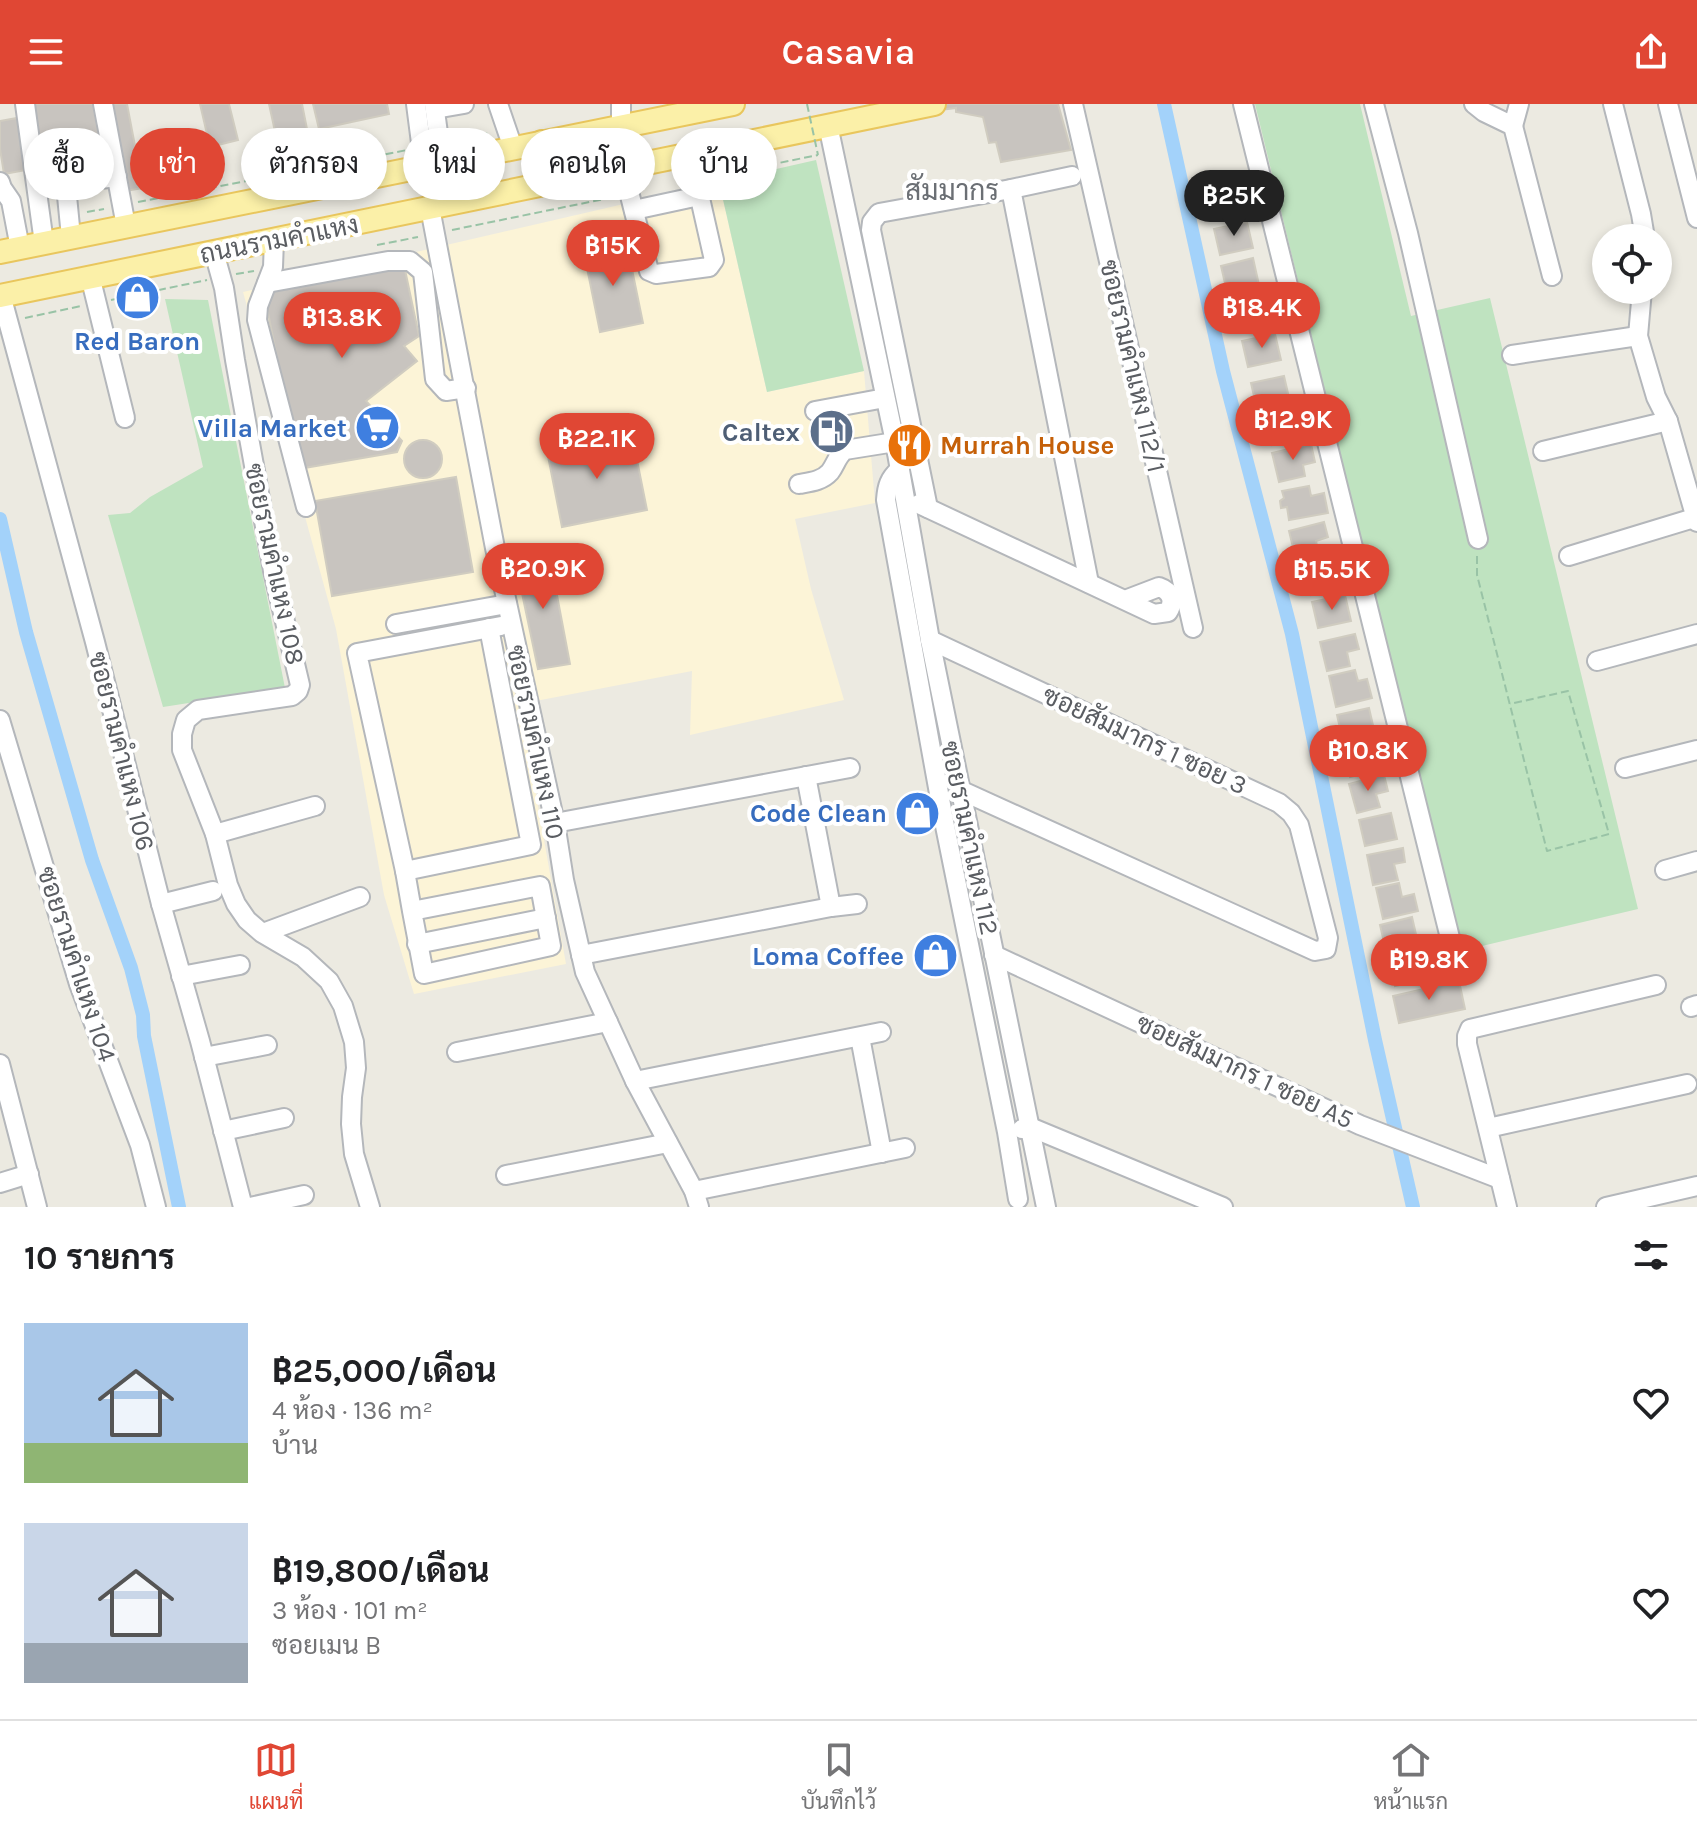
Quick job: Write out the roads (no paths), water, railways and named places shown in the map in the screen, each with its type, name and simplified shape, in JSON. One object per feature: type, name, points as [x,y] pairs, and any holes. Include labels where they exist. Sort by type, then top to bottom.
[{"type":"main road","name":"ถนนรามคำแหง","points":[[583,128],[621,115],[733,104]]},
{"type":"main road","name":"ถนนรามคำแหง","points":[[777,136],[934,104]]},
{"type":"main road","name":"ถนนรามคำแหง","points":[[505,140],[521,140]]},
{"type":"main road","name":"ถนนรามคำแหง","points":[[10,250],[44,243],[70,226],[403,160]]},
{"type":"main road","name":"ถนนรามคำแหง","points":[[1,295],[521,189]]},
{"type":"street","points":[[25,104],[44,243]]},
{"type":"street","points":[[103,104],[124,216]]},
{"type":"street","points":[[416,104],[424,128]]},
{"type":"street","points":[[433,128],[434,106],[464,104]]},
{"type":"street","points":[[498,104],[509,139]]},
{"type":"street","name":"ซอยรามคำแหง 112/1","points":[[1073,104],[1193,628]]},
{"type":"street","points":[[1243,104],[1456,962]]},
{"type":"street","points":[[1374,104],[1408,233],[1478,539]]},
{"type":"street","points":[[1474,104],[1513,126]]},
{"type":"street","points":[[1519,104],[1513,126],[1552,276]]},
{"type":"street","points":[[1613,104],[1642,224]]},
{"type":"street","points":[[1668,104],[1697,218]]},
{"type":"street","name":"ซอยรามคำแหง 112","points":[[828,125],[895,442],[930,640],[1046,1207]]},
{"type":"street","points":[[928,508],[871,230],[872,222],[879,213],[1072,176]]},
{"type":"street","points":[[70,226],[69,186],[117,177]]},
{"type":"street","points":[[0,182],[11,201],[10,250]]},
{"type":"street","points":[[1011,189],[1089,583]]},
{"type":"street","points":[[671,194],[632,202],[649,271],[656,274],[709,267],[714,260],[701,200]]},
{"type":"street","name":"ซอยรามคำแหง 110","points":[[430,208],[511,624],[585,972],[635,1081],[696,1199]]},
{"type":"street","points":[[274,240],[270,275],[258,306],[257,320],[306,507]]},
{"type":"street","name":"ซอยรามคำแหง 108","points":[[214,252],[273,571],[300,685],[292,696],[198,710],[186,720],[182,750],[215,834],[236,904],[247,920],[303,957],[329,981],[343,1006],[354,1042],[356,1068],[351,1124],[354,1154],[370,1207]]},
{"type":"street","points":[[270,275],[410,261],[423,272],[435,379],[446,391],[466,388]]},
{"type":"street","points":[[90,276],[125,418]]},
{"type":"street","name":"ซอยรามคําแหง 106","points":[[1,295],[243,1207]]},
{"type":"street","points":[[1569,556],[1697,519],[1668,421],[1656,397],[1638,336],[1641,304]]},
{"type":"street","points":[[1512,355],[1638,336]]},
{"type":"street","points":[[815,411],[885,398]]},
{"type":"street","points":[[1543,451],[1668,421]]},
{"type":"street","points":[[799,484],[822,479],[845,450],[895,442]]},
{"type":"street","name":"ซอยรามคำแหง 112","points":[[900,469],[890,478],[886,500],[944,821],[1018,1199]]},
{"type":"street","points":[[905,498],[1125,600]]},
{"type":"street","points":[[396,624],[507,604]]},
{"type":"street","points":[[906,617],[925,610]]},
{"type":"street","points":[[412,911],[540,886],[551,946],[424,974],[417,944],[405,871],[357,653],[511,624]]},
{"type":"street","points":[[405,871],[531,845],[489,628]]},
{"type":"street","points":[[1597,661],[1697,634]]},
{"type":"street","name":"ซอยสัมมากร 1 ซอย 3","points":[[930,640],[1279,803],[1299,825],[1328,938],[1326,949],[1315,951],[960,790]]},
{"type":"street","name":"ซอยรามคําแหง 104","points":[[0,720],[79,984],[140,1145],[156,1207]]},
{"type":"street","points":[[1625,768],[1697,750]]},
{"type":"street","points":[[555,823],[850,768]]},
{"type":"street","points":[[806,776],[831,907]]},
{"type":"street","points":[[215,834],[315,806]]},
{"type":"street","points":[[944,821],[965,816]]},
{"type":"street","points":[[1665,870],[1697,861]]},
{"type":"street","points":[[161,904],[213,891]]},
{"type":"street","points":[[263,933],[360,897]]},
{"type":"street","points":[[581,955],[857,904]]},
{"type":"street","points":[[417,944],[546,918]]},
{"type":"street","points":[[550,939],[576,933]]},
{"type":"street","name":"ซอยสัมมากร 1 ซอย A5","points":[[994,955],[1375,1132],[1422,1147],[1500,1179]]},
{"type":"street","points":[[181,976],[240,965]]},
{"type":"street","points":[[1507,1207],[1467,1044],[1470,1029],[1656,985]]},
{"type":"street","points":[[457,1052],[608,1022]]},
{"type":"street","points":[[635,1081],[881,1032]]},
{"type":"street","points":[[860,1037],[882,1153]]},
{"type":"street","points":[[204,1057],[267,1045]]},
{"type":"street","points":[[0,1064],[4,1098],[37,1207]]},
{"type":"street","points":[[1488,1128],[1687,1084]]},
{"type":"street","points":[[223,1131],[284,1118]]},
{"type":"street","points":[[1007,1132],[1030,1127],[1223,1207]]},
{"type":"street","points":[[506,1175],[668,1143]]},
{"type":"street","points":[[696,1199],[905,1148]]},
{"type":"street","points":[[0,1183],[29,1174]]},
{"type":"street","points":[[1606,1207],[1697,1186]]},
{"type":"street","points":[[250,1207],[304,1195]]},
{"type":"waterway","points":[[1164,104],[1223,371],[1292,634],[1375,1040],[1413,1207]]},
{"type":"waterway","points":[[0,519],[26,632],[92,860],[131,968],[143,1015],[144,1036],[179,1207]]},
{"type":"place","name":"Red Baron","points":[[137,298]]},
{"type":"place","name":"Villa Market","points":[[378,428]]},
{"type":"place","name":"Caltex","points":[[831,432]]},
{"type":"place","name":"Murrah House","points":[[909,445]]},
{"type":"place","name":"Code Clean","points":[[918,813]]},
{"type":"place","name":"Loma Coffee","points":[[935,956]]},
{"type":"district","name":"สัมมากร","points":[[952,190]]}]
